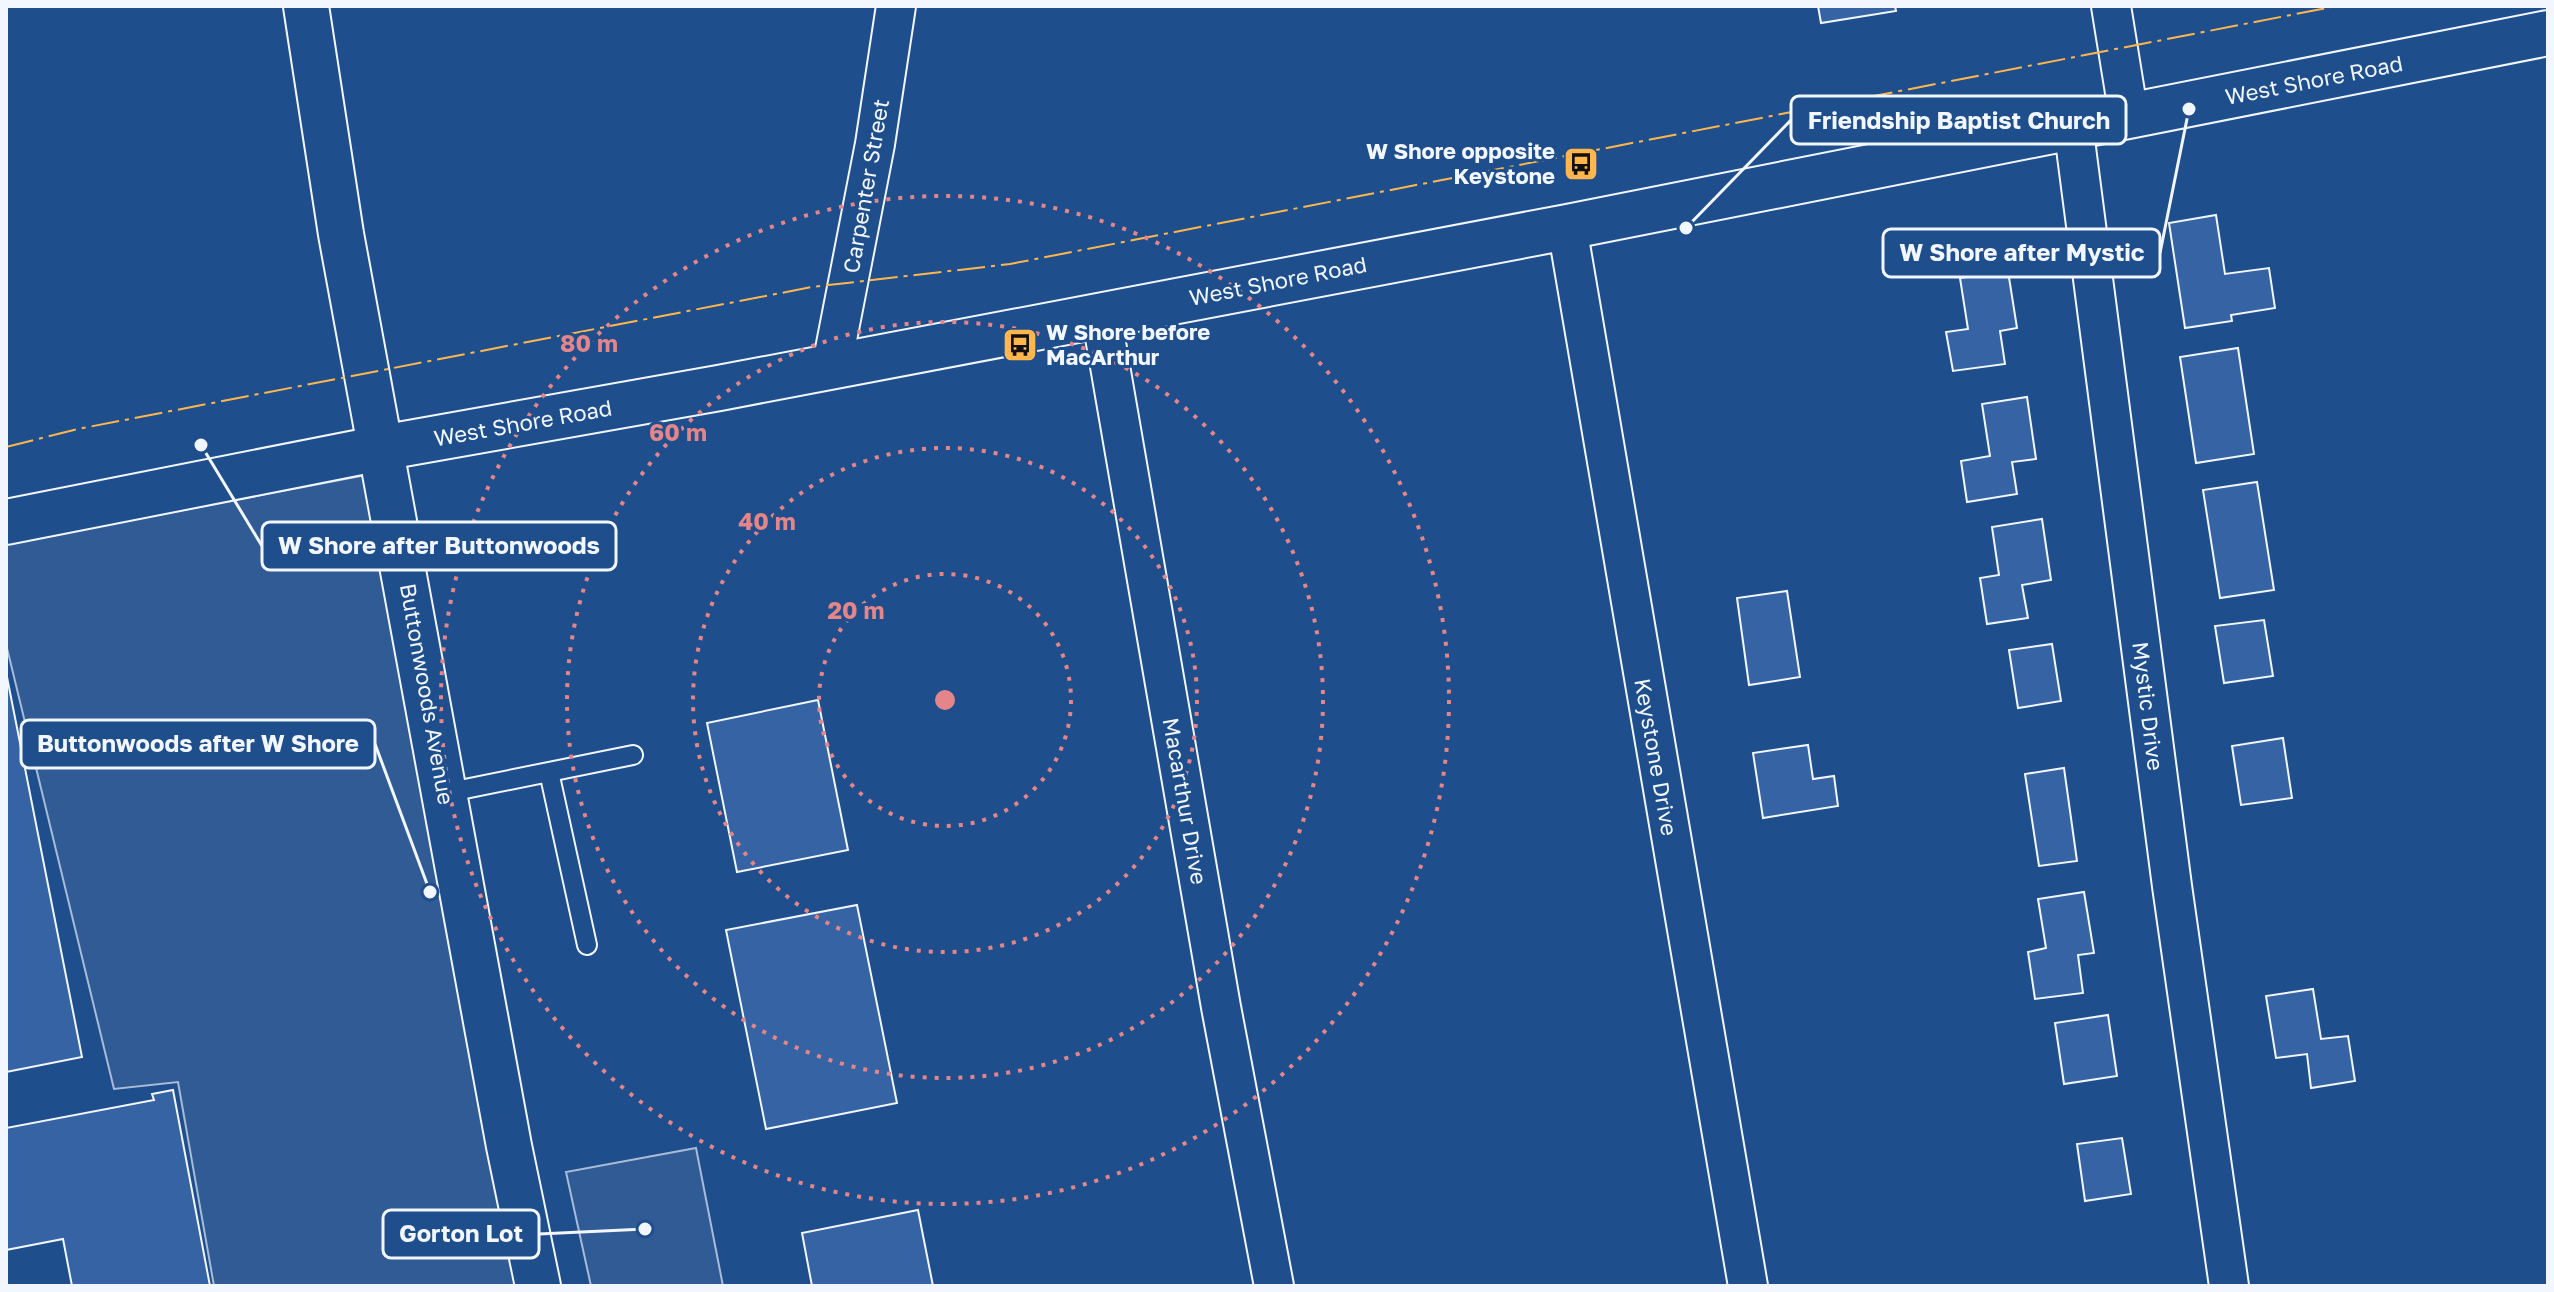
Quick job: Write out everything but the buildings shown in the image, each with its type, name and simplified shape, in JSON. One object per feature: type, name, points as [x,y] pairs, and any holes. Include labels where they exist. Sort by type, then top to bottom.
[{"type":"main road","name":"Buttonwoods Avenue","points":[[306,6],[341,234],[538,1286]]},
{"type":"main road","name":"West Shore Road","points":[[6,522],[381,448],[1567,227],[2548,33]]},
{"type":"street","name":"Carpenter Street","points":[[832,365],[875,144],[896,6]]},
{"type":"street","points":[[2111,6],[2129,117]]},
{"type":"street","name":"Mystic Drive","points":[[2073,125],[2172,886],[2229,1286]]},
{"type":"street","name":"Keystone Drive","points":[[1567,227],[1748,1286]]},
{"type":"street","name":"Macarthur Drive","points":[[1101,314],[1221,1007],[1274,1286]]},
{"type":"lane","points":[[445,793],[633,755]]},
{"type":"lane","points":[[549,772],[587,945]]},
{"type":"shaded area","points":[[366,475],[517,1286],[214,1286],[178,1082],[114,1089],[6,644],[6,544]]},
{"type":"shaded area","points":[[696,1148],[723,1286],[591,1286],[566,1172]]},
{"type":"power","points":[[6,447],[78,429],[812,287],[1010,264],[2337,6]]},
{"type":"place","name":"W Shore after Mystic","points":[[2189,109]]},
{"type":"place","name":"W Shore opposite Keystone","points":[[1581,164]]},
{"type":"place","name":"Friendship Baptist Church","points":[[1686,228]]},
{"type":"place","name":"W Shore before MacArthur","points":[[1020,345]]},
{"type":"place","name":"W Shore after Buttonwoods","points":[[201,445]]},
{"type":"place","name":"Buttonwoods after W Shore","points":[[430,892]]},
{"type":"place","name":"Gorton Lot","points":[[645,1229]]}]
